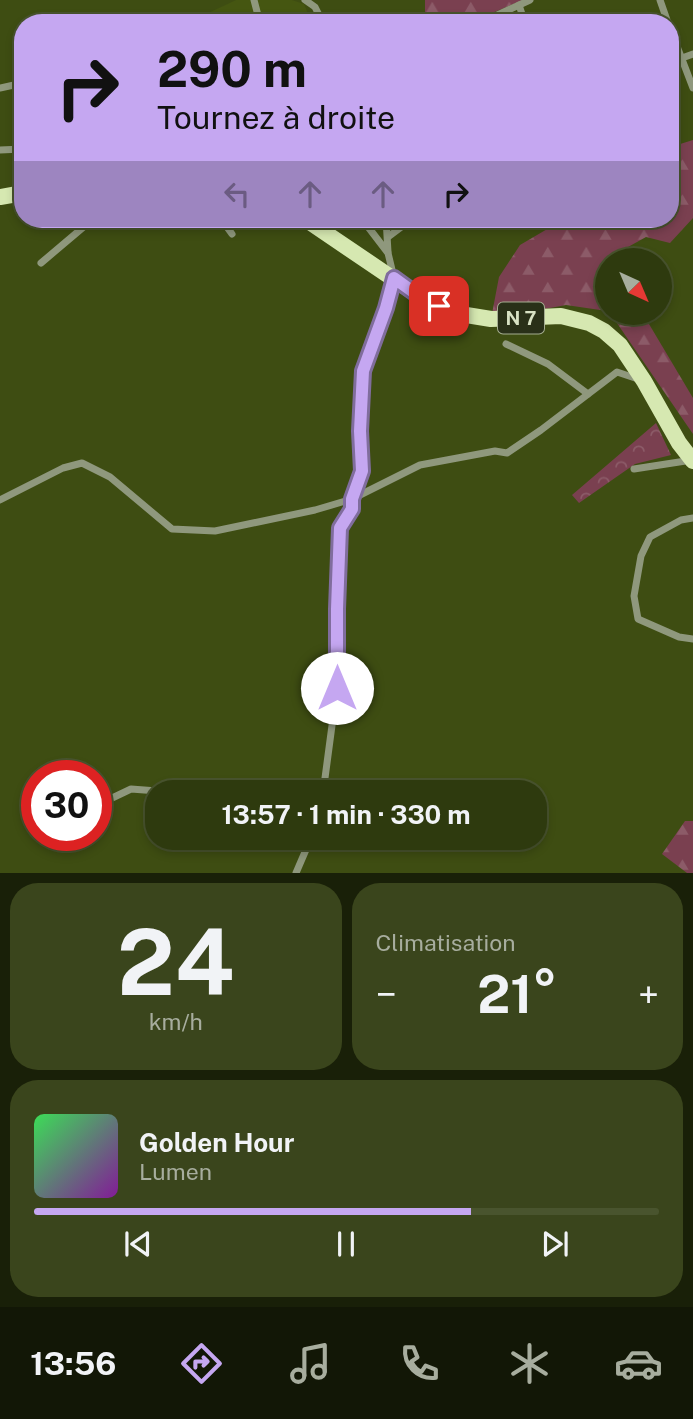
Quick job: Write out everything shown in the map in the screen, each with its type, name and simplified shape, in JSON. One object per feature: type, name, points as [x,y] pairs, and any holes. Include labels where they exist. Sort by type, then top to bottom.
[{"type":"main road","name":"N 7","points":[[319,228],[423,299],[454,313],[491,319],[561,316],[589,323],[604,331],[620,345],[692,461]]},
{"type":"street","points":[[305,0],[315,7],[318,14]]},
{"type":"street","points":[[500,14],[530,0]]},
{"type":"street","points":[[519,5],[522,14]]},
{"type":"street","points":[[679,50],[693,88]]},
{"type":"street","points":[[682,58],[693,54]]},
{"type":"street","points":[[41,263],[82,228]]},
{"type":"street","points":[[227,228],[232,234]]},
{"type":"street","points":[[369,228],[388,253]]},
{"type":"street","points":[[325,780],[337,688],[340,528],[352,509],[352,499],[362,471],[360,431],[363,371],[394,278],[388,253],[387,228]]},
{"type":"street","points":[[388,237],[400,228]]},
{"type":"street","points":[[506,344],[548,364],[588,394]]},
{"type":"street","points":[[1,498],[62,468],[82,463],[110,477],[172,529],[215,531],[315,510],[352,499],[420,465],[495,451],[507,453],[617,372],[644,382]]},
{"type":"street","points":[[634,469],[692,461]]},
{"type":"street","points":[[693,518],[681,520],[650,537],[641,556],[634,596],[638,618],[679,637],[693,639]]},
{"type":"street","points":[[112,798],[131,789],[145,790]]},
{"type":"street","points":[[296,873],[306,850]]},
{"type":"shaded area","points":[[236,0],[292,0],[304,4],[308,14],[206,14]]},
{"type":"green space","points":[[425,0],[523,0],[490,14],[425,14]]},
{"type":"green space","points":[[693,140],[693,218],[670,243],[646,237],[628,248],[595,248],[595,309],[566,305],[491,319],[499,277],[520,245],[549,228],[679,228],[679,144]]},
{"type":"green space","points":[[619,326],[650,326],[693,398],[693,434]]},
{"type":"green space","points":[[656,423],[671,455],[635,464],[579,503],[572,495]]},
{"type":"green space","points":[[685,821],[693,821],[693,873],[687,873],[662,854]]},
{"type":"route","points":[[337,688],[340,528],[352,509],[352,499],[362,471],[360,431],[363,371],[394,278],[423,299],[439,306]]}]
